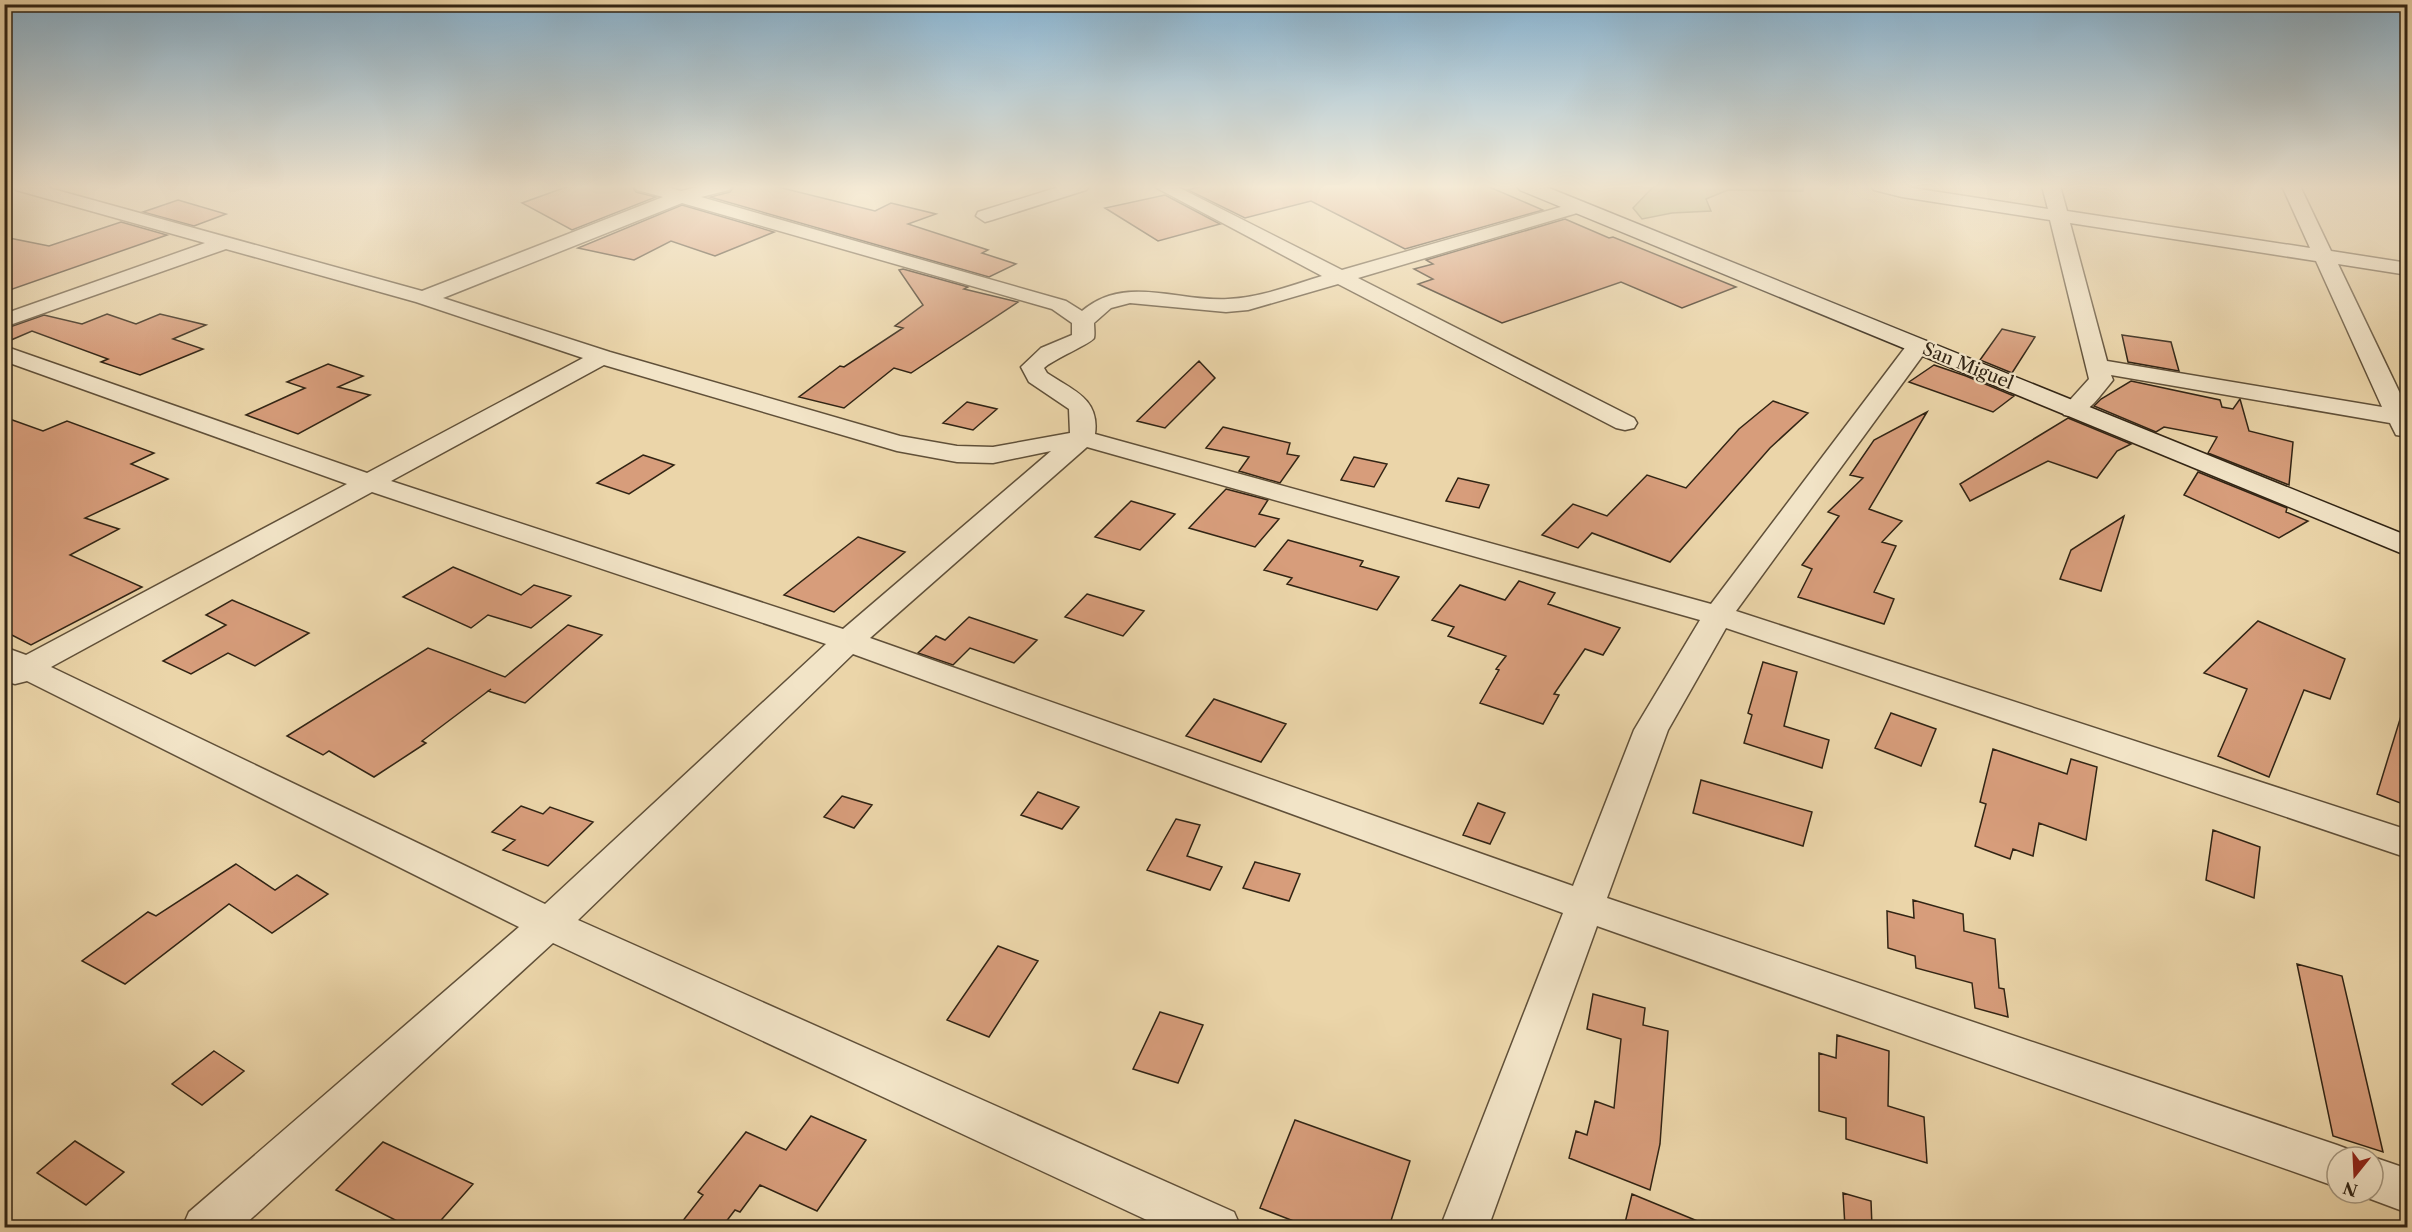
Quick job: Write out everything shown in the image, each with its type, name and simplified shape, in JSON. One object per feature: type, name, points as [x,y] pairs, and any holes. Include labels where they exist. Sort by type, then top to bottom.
[{"type":"street","points":[[423,298],[562,243]]},
{"type":"street","points":[[844,243],[1059,305],[1083,321]]},
{"type":"street","points":[[1274,243],[1625,423]]},
{"type":"street","points":[[206,1227],[549,924],[848,641],[1082,438],[1084,424],[1080,406],[1037,377],[1032,367],[1038,360],[1061,346],[1083,338],[1083,321],[1104,303],[1130,297],[1226,306],[1248,304],[1457,243]]},
{"type":"street","name":"San Miguel","points":[[1667,243],[2408,547]]},
{"type":"street","points":[[2065,243],[2101,380],[2073,410]]},
{"type":"street","points":[[2236,243],[2408,269]]},
{"type":"street","points":[[2318,243],[2405,424]]},
{"type":"street","points":[[4,321],[221,244],[423,298],[602,357],[897,443],[957,454],[993,455],[1082,438],[1718,615],[2408,844]]},
{"type":"street","points":[[1464,1227],[1651,730],[1718,615],[1918,346]]},
{"type":"street","points":[[4,353],[370,483],[848,641],[1585,906],[2325,1162]]},
{"type":"street","points":[[12,668],[370,483],[602,357]]},
{"type":"street","points":[[2098,366],[2405,424]]},
{"type":"street","points":[[12,668],[549,924],[1217,1227]]},
{"type":"street","points":[[2385,1183],[2408,1191]]},
{"type":"building","points":[[4,243],[36,243],[49,246],[57,243],[143,243],[4,292]]},
{"type":"building","points":[[589,243],[666,243],[634,260],[578,248]]},
{"type":"building","points":[[678,243],[746,243],[715,256]]},
{"type":"building","points":[[872,243],[968,243],[988,250],[982,253],[1016,264],[989,277]]},
{"type":"building","points":[[1394,243],[1424,243],[1405,249]]},
{"type":"building","points":[[1482,243],[1629,243],[1736,287],[1682,308],[1621,282],[1502,323],[1418,284],[1433,279],[1414,269],[1433,264],[1426,260]]},
{"type":"building","points":[[903,269],[968,287],[964,289],[1018,302],[911,373],[894,368],[844,408],[799,397],[840,366],[844,367],[903,328],[895,326],[923,305],[899,270]]},
{"type":"building","points":[[107,314],[136,324],[160,314],[206,325],[173,339],[203,349],[140,375],[101,362],[108,359],[32,331],[4,343],[4,329],[44,315],[82,324]]},
{"type":"building","points":[[2002,329],[2035,337],[2012,373],[1980,360]]},
{"type":"building","points":[[2122,335],[2171,342],[2179,371],[2128,362]]},
{"type":"building","points":[[1199,361],[1215,378],[1165,428],[1137,421]]},
{"type":"building","points":[[328,364],[363,376],[338,387],[370,395],[298,434],[246,415],[305,388],[287,382]]},
{"type":"building","points":[[1934,365],[2014,396],[1993,412],[1909,382]]},
{"type":"building","points":[[2131,381],[2220,400],[2222,407],[2233,409],[2240,399],[2249,431],[2293,442],[2289,485],[2208,453],[2217,437],[2164,427],[2156,432],[2094,406],[2101,399]]},
{"type":"building","points":[[1773,401],[1808,413],[1770,448],[1670,562],[1592,533],[1578,548],[1542,535],[1573,504],[1607,516],[1647,475],[1686,488],[1739,429]]},
{"type":"building","points":[[967,402],[997,409],[973,430],[943,423]]},
{"type":"building","points":[[1927,412],[1869,509],[1902,521],[1882,542],[1896,546],[1874,592],[1894,599],[1884,624],[1798,597],[1812,569],[1802,565],[1839,516],[1828,512],[1863,478],[1850,475],[1874,440]]},
{"type":"building","points":[[4,417],[43,431],[67,421],[154,453],[131,464],[168,479],[85,518],[119,529],[70,555],[142,587],[31,645],[4,631]]},
{"type":"building","points":[[2068,418],[2131,444],[2117,451],[2097,478],[2048,461],[1970,501],[1960,484]]},
{"type":"building","points":[[1223,427],[1290,443],[1287,454],[1299,456],[1280,483],[1239,471],[1249,457],[1206,448]]},
{"type":"building","points":[[643,455],[674,465],[629,494],[597,483]]},
{"type":"building","points":[[1354,457],[1387,464],[1374,487],[1341,480]]},
{"type":"building","points":[[2198,472],[2287,508],[2286,512],[2308,521],[2279,538],[2184,495]]},
{"type":"building","points":[[1458,478],[1489,485],[1479,508],[1446,501]]},
{"type":"building","points":[[1226,489],[1268,500],[1259,514],[1279,519],[1255,547],[1189,528]]},
{"type":"building","points":[[1131,501],[1175,514],[1140,550],[1095,537]]},
{"type":"building","points":[[2124,516],[2101,591],[2060,579],[2071,550]]},
{"type":"building","points":[[858,537],[905,552],[834,612],[784,595]]},
{"type":"building","points":[[1288,540],[1363,561],[1360,566],[1399,577],[1377,610],[1287,584],[1292,578],[1264,570]]},
{"type":"building","points":[[453,567],[521,595],[534,585],[571,596],[531,628],[488,615],[471,628],[403,597]]},
{"type":"building","points":[[1519,581],[1555,593],[1548,604],[1620,628],[1603,655],[1585,649],[1554,694],[1559,695],[1543,724],[1480,703],[1499,670],[1496,669],[1506,656],[1448,636],[1454,627],[1432,620],[1460,585],[1505,600]]},
{"type":"building","points":[[1087,594],[1144,611],[1123,636],[1065,617]]},
{"type":"building","points":[[232,600],[309,633],[255,666],[228,653],[191,674],[163,661],[226,625],[206,615]]},
{"type":"building","points":[[969,617],[1037,640],[1014,663],[970,648],[953,665],[918,653],[936,636],[945,640]]},
{"type":"building","points":[[2258,621],[2345,659],[2330,699],[2304,690],[2269,777],[2218,756],[2247,689],[2204,673]]},
{"type":"building","points":[[568,625],[602,635],[525,703],[488,691],[422,741],[426,743],[374,777],[329,751],[323,755],[287,736],[428,648],[505,677]]},
{"type":"building","points":[[1763,662],[1797,672],[1784,726],[1829,740],[1822,768],[1744,743],[1752,715],[1748,713]]},
{"type":"building","points":[[1214,699],[1286,724],[1261,762],[1186,736]]},
{"type":"building","points":[[1891,713],[1936,729],[1921,766],[1875,748]]},
{"type":"building","points":[[2401,716],[2408,717],[2408,806],[2377,794]]},
{"type":"building","points":[[1993,749],[2067,774],[2071,759],[2097,767],[2086,840],[2039,823],[2033,856],[2013,849],[2010,859],[1975,846],[1986,804],[1980,802]]},
{"type":"building","points":[[1701,780],[1812,812],[1803,846],[1693,813]]},
{"type":"building","points":[[1038,792],[1079,807],[1062,829],[1021,815]]},
{"type":"building","points":[[842,796],[872,805],[854,828],[824,817]]},
{"type":"building","points":[[1478,803],[1505,813],[1490,844],[1463,835]]},
{"type":"building","points":[[521,806],[543,814],[550,807],[593,822],[548,866],[503,850],[515,840],[492,832]]},
{"type":"building","points":[[1176,819],[1200,825],[1187,856],[1222,867],[1210,890],[1147,870]]},
{"type":"building","points":[[2213,830],[2260,847],[2254,898],[2206,880]]},
{"type":"building","points":[[1255,862],[1300,874],[1289,901],[1243,888]]},
{"type":"building","points":[[236,864],[275,890],[297,875],[328,894],[272,933],[229,904],[125,984],[82,961],[148,912],[156,916]]},
{"type":"building","points":[[1913,900],[1963,914],[1964,931],[1995,939],[1999,988],[2004,989],[2008,1017],[1975,1008],[1972,983],[1916,968],[1915,956],[1888,948],[1887,911],[1914,918]]},
{"type":"building","points":[[998,946],[1038,961],[989,1037],[947,1020]]},
{"type":"building","points":[[2297,964],[2342,976],[2381,1145],[2361,1145],[2333,1136]]},
{"type":"building","points":[[1593,994],[1645,1008],[1643,1025],[1668,1031],[1660,1144],[1650,1190],[1569,1158],[1576,1131],[1587,1135],[1595,1101],[1614,1108],[1621,1039],[1587,1029]]},
{"type":"building","points":[[1160,1012],[1203,1025],[1178,1083],[1133,1069]]},
{"type":"building","points":[[1837,1035],[1889,1051],[1888,1106],[1924,1117],[1927,1163],[1846,1139],[1846,1118],[1819,1111],[1819,1053],[1836,1058]]},
{"type":"building","points":[[214,1051],[244,1071],[202,1105],[172,1084]]},
{"type":"building","points":[[811,1116],[866,1140],[817,1211],[760,1185],[740,1212],[735,1210],[722,1227],[678,1227],[703,1195],[698,1192],[746,1132],[786,1150]]},
{"type":"building","points":[[1295,1120],[1410,1161],[1389,1227],[1309,1227],[1260,1208]]},
{"type":"building","points":[[75,1141],[124,1172],[86,1205],[37,1173]]},
{"type":"building","points":[[383,1142],[473,1184],[435,1227],[409,1227],[336,1190]]},
{"type":"building","points":[[1843,1193],[1871,1201],[1872,1227],[1845,1227]]},
{"type":"building","points":[[1632,1194],[1712,1227],[1624,1227]]}]
